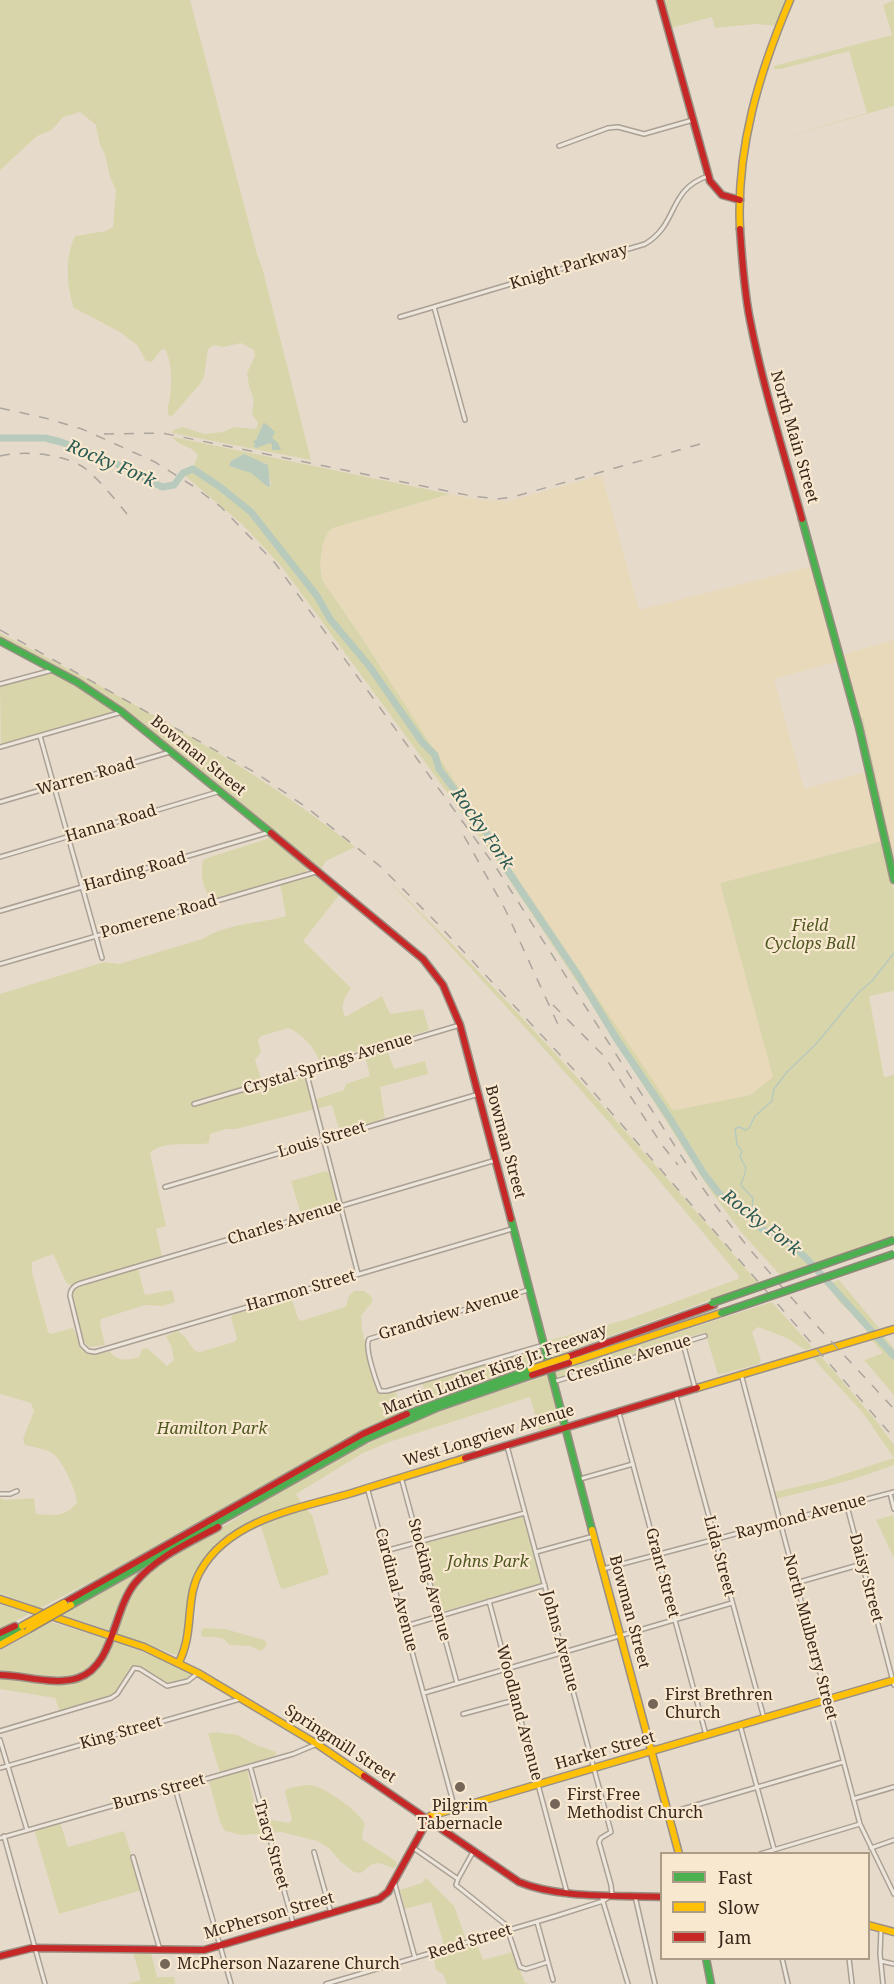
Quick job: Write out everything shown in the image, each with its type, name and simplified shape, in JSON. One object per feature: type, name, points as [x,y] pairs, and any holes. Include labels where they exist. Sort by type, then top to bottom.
[{"type":"main road","points":[[660,0],[708,176],[718,193],[727,198],[740,200]]},
{"type":"main road","name":"North Main Street","points":[[790,0],[770,48],[755,95],[746,137],[740,200],[741,258],[750,326],[859,727],[894,880]]},
{"type":"main road","name":"Bowman Street","points":[[0,641],[97,694],[172,751],[428,963],[448,994],[460,1025],[479,1094],[565,1428],[679,1852]]},
{"type":"main road","name":"Martin Luther King Jr. Freeway","points":[[568,1360],[713,1304],[894,1242]]},
{"type":"main road","name":"Martin Luther King Jr. Freeway","points":[[0,1639],[20,1625],[363,1434],[423,1407],[568,1360],[722,1314],[894,1256]]},
{"type":"main road","name":"West Longview Avenue","points":[[179,1662],[189,1641],[192,1597],[196,1578],[212,1554],[267,1518],[894,1329]]},
{"type":"main road","name":"Martin Luther King Jr. Freeway","points":[[0,1646],[366,1439],[411,1418],[532,1372]]},
{"type":"main road","points":[[0,1675],[64,1679],[77,1678],[85,1674],[98,1664],[111,1636],[122,1603],[145,1572],[308,1471]]},
{"type":"main road","name":"Springmill Street","points":[[0,1599],[111,1636],[179,1662],[317,1744],[519,1882],[541,1890],[602,1898],[612,1896],[660,1897]]},
{"type":"main road","points":[[0,1633],[20,1625]]},
{"type":"main road","name":"Harker Street","points":[[428,1819],[454,1809],[894,1682]]},
{"type":"main road","name":"McPherson Street","points":[[0,1956],[36,1948],[204,1950],[382,1898],[394,1881],[428,1819]]},
{"type":"main road","points":[[870,1926],[894,1932]]},
{"type":"main road","points":[[705,1960],[711,1984]]},
{"type":"street","points":[[559,146],[608,128],[644,134],[693,120]]},
{"type":"street","name":"Knight Parkway","points":[[400,316],[645,244],[664,228],[682,192],[693,182],[708,176]]},
{"type":"street","points":[[434,307],[465,420]]},
{"type":"street","points":[[0,684],[53,670]]},
{"type":"street","points":[[0,747],[122,712]]},
{"type":"street","points":[[40,736],[102,958]]},
{"type":"street","name":"Warren Road","points":[[0,802],[172,751]]},
{"type":"street","name":"Hanna Road","points":[[0,857],[221,791]]},
{"type":"street","name":"Harding Road","points":[[0,911],[270,832]]},
{"type":"street","name":"Pomerene Road","points":[[0,964],[318,871]]},
{"type":"street","name":"Crystal Springs Avenue","points":[[195,1104],[460,1025]]},
{"type":"street","points":[[306,1071],[358,1274]]},
{"type":"street","name":"Louis Street","points":[[165,1187],[479,1094]]},
{"type":"street","name":"Charles Avenue","points":[[88,1351],[82,1345],[70,1296],[70,1291],[74,1287],[496,1160]]},
{"type":"street","name":"Harmon Street","points":[[88,1351],[104,1350],[514,1228]]},
{"type":"street","name":"Grandview Avenue","points":[[530,1290],[369,1339],[367,1346],[380,1391],[544,1345]]},
{"type":"street","name":"Crestline Avenue","points":[[553,1382],[705,1336]]},
{"type":"street","points":[[683,1343],[695,1388]]},
{"type":"street","name":"North Mulberry Street","points":[[741,1374],[860,1824],[894,1894]]},
{"type":"street","name":"Lida Street","points":[[675,1394],[764,1718]]},
{"type":"street","name":"Grant Street","points":[[618,1411],[706,1735]]},
{"type":"street","name":"Johns Avenue","points":[[507,1446],[612,1832],[601,1838],[599,1842],[612,1896]]},
{"type":"street","points":[[579,1480],[633,1464]]},
{"type":"street","name":"Stocking Avenue","points":[[401,1477],[457,1683]]},
{"type":"street","name":"Cardinal Avenue","points":[[367,1487],[454,1809]]},
{"type":"street","points":[[0,1494],[17,1491]]},
{"type":"street","points":[[892,1492],[894,1509]]},
{"type":"street","name":"Raymond Avenue","points":[[603,1569],[847,1506],[892,1492]]},
{"type":"street","name":"Daisy Street","points":[[847,1506],[894,1682]]},
{"type":"street","points":[[385,1551],[525,1513]]},
{"type":"street","points":[[536,1552],[594,1536]]},
{"type":"street","points":[[796,1583],[862,1564]]},
{"type":"street","points":[[406,1626],[545,1585]]},
{"type":"street","name":"Woodland Avenue","points":[[489,1601],[567,1893]]},
{"type":"street","points":[[424,1693],[732,1603]]},
{"type":"street","points":[[0,1731],[111,1698],[117,1694],[134,1668],[142,1670],[167,1686],[188,1681],[198,1673]]},
{"type":"street","name":"King Street","points":[[0,1768],[242,1698]]},
{"type":"street","points":[[463,1714],[515,1700]]},
{"type":"street","points":[[740,1725],[774,1849]]},
{"type":"street","points":[[0,1740],[27,1830]]},
{"type":"street","name":"Burns Street","points":[[2,1837],[301,1752],[317,1744]]},
{"type":"street","points":[[669,1813],[843,1762]]},
{"type":"street","name":"Tracy Street","points":[[250,1766],[293,1923]]},
{"type":"street","points":[[853,1799],[894,1786]]},
{"type":"street","points":[[175,1788],[231,1984]]},
{"type":"street","points":[[766,1852],[860,1824]]},
{"type":"street","points":[[2,1837],[45,1984]]},
{"type":"street","points":[[871,1848],[894,1840]]},
{"type":"street","points":[[412,1848],[458,1879]]},
{"type":"street","points":[[314,1852],[331,1912]]},
{"type":"street","points":[[474,1852],[456,1885],[509,1930],[518,1964],[523,1969],[548,1962]]},
{"type":"street","points":[[133,1857],[160,1950]]},
{"type":"street","points":[[394,1881],[415,1958]]},
{"type":"street","points":[[635,1896],[655,1984]]},
{"type":"street","points":[[602,1898],[628,1984]]},
{"type":"street","name":"Reed Street","points":[[326,1984],[537,1922],[602,1898]]},
{"type":"street","points":[[537,1922],[553,1980]]},
{"type":"street","points":[[881,1929],[883,1984]]},
{"type":"street","points":[[782,1960],[788,1984]]},
{"type":"street","points":[[849,1960],[852,1984]]},
{"type":"street","points":[[881,1961],[894,1964]]},
{"type":"shaded area","points":[[265,423],[275,432],[272,438],[281,450],[272,450],[270,443],[254,447],[253,441],[256,440]]},
{"type":"shaded area","points":[[244,454],[268,465],[270,486],[268,487],[251,473],[229,466],[231,461]]},
{"type":"shaded area","points":[[602,475],[639,610],[813,566],[839,661],[774,679],[804,789],[868,771],[883,841],[720,883],[774,1077],[750,1095],[676,1110],[672,1109],[506,861],[322,580],[320,564],[323,543],[328,532],[333,528],[450,494],[480,500],[509,501]]},
{"type":"shaded area","points":[[894,640],[894,856],[863,717],[859,718],[842,657],[845,654]]},
{"type":"green space","points":[[0,0],[190,0],[311,460],[172,433],[173,430],[183,427],[204,434],[223,432],[234,427],[256,429],[258,423],[252,414],[254,400],[247,373],[255,356],[254,350],[241,343],[223,347],[214,345],[208,349],[204,377],[200,384],[173,415],[169,416],[171,373],[165,349],[161,350],[152,362],[146,361],[137,345],[120,332],[74,308],[69,290],[68,271],[72,244],[75,236],[106,231],[113,227],[116,190],[100,145],[96,125],[80,112],[63,117],[52,130],[37,136],[0,170]]},
{"type":"green space","points":[[663,0],[788,0],[777,26],[756,24],[715,28],[712,17],[671,28]]},
{"type":"green space","points":[[894,0],[894,106],[752,147],[867,113],[849,51],[781,69],[774,69],[774,66],[892,35],[883,5]]},
{"type":"green space","name":"Field Cyclops Ball","points":[[173,437],[450,494],[333,528],[328,532],[323,543],[320,564],[322,580],[672,1109],[750,1095],[773,1077],[720,883],[883,841],[894,892],[894,991],[869,996],[884,1077],[894,1075],[894,1237],[780,1275],[741,1232],[710,1190],[589,1000],[490,851],[282,567],[242,524],[184,475],[193,467],[198,456],[196,452]],"holes":[[[242,455],[266,463],[271,484],[268,487],[247,471],[232,468],[231,461]]]},
{"type":"green space","points":[[0,633],[137,706],[227,758],[271,786],[355,847],[326,861],[321,869],[107,698],[0,638]]},
{"type":"green space","points":[[54,673],[112,708],[113,713],[1,745],[0,686]]},
{"type":"green space","points":[[863,717],[894,856],[894,869],[859,718]]},
{"type":"green space","points":[[273,837],[308,867],[306,873],[212,900],[203,880],[204,859]]},
{"type":"green space","name":"Hamilton Park","points":[[316,874],[340,894],[303,941],[351,988],[344,1002],[345,1017],[382,996],[390,1014],[423,1009],[429,1030],[320,1062],[308,1042],[289,1028],[261,1036],[258,1040],[261,1052],[255,1060],[262,1082],[193,1102],[194,1106],[304,1074],[312,1099],[317,1099],[344,1090],[346,1084],[370,1076],[365,1056],[387,1049],[394,1069],[425,1061],[428,1074],[380,1087],[385,1119],[340,1133],[332,1105],[236,1129],[226,1129],[210,1134],[209,1143],[163,1146],[150,1153],[166,1226],[156,1229],[162,1257],[83,1280],[71,1286],[66,1282],[53,1254],[32,1262],[32,1272],[48,1332],[51,1334],[73,1328],[83,1350],[94,1355],[109,1351],[119,1358],[130,1359],[139,1357],[142,1349],[147,1348],[167,1366],[174,1360],[172,1348],[166,1336],[178,1331],[195,1351],[200,1352],[234,1342],[237,1339],[231,1317],[234,1314],[291,1297],[301,1321],[342,1308],[346,1306],[349,1296],[354,1291],[364,1291],[372,1297],[372,1302],[361,1316],[362,1330],[379,1394],[395,1390],[400,1405],[425,1394],[422,1382],[538,1349],[542,1350],[544,1360],[424,1402],[366,1428],[104,1575],[40,1608],[0,1593],[0,1498],[5,1500],[34,1498],[36,1514],[48,1515],[63,1513],[77,1503],[68,1476],[56,1456],[46,1450],[25,1445],[23,1439],[34,1411],[31,1403],[0,1394],[0,994],[104,962],[119,964],[202,939],[222,930],[286,916],[280,884]]},
{"type":"green space","points":[[386,878],[530,1026],[758,1283],[552,1357],[547,1341],[628,1319],[738,1279],[739,1276],[566,1074]]},
{"type":"green space","points":[[326,1171],[330,1174],[338,1201],[336,1204],[303,1214],[291,1181]]},
{"type":"green space","points":[[138,1269],[145,1295],[172,1290],[175,1302],[163,1306],[145,1305],[101,1319],[105,1345],[89,1347],[83,1340],[72,1296],[73,1291],[82,1285]]},
{"type":"green space","points":[[839,1280],[879,1328],[868,1332],[836,1297],[831,1283]]},
{"type":"green space","points":[[772,1302],[812,1347],[805,1350],[787,1338],[758,1327],[752,1332],[761,1360],[759,1364],[718,1375],[705,1332],[557,1379],[555,1372]]},
{"type":"green space","points":[[882,1333],[894,1349],[894,1395],[864,1360],[883,1353],[869,1337]]},
{"type":"green space","points":[[817,1352],[874,1418],[894,1445],[894,1458],[863,1413],[810,1355]]},
{"type":"green space","points":[[548,1375],[559,1422],[556,1427],[540,1433],[530,1397],[389,1442],[363,1453],[296,1494],[302,1504],[265,1517],[229,1537],[201,1563],[193,1580],[189,1600],[188,1636],[179,1654],[173,1654],[115,1633],[119,1618],[136,1586],[150,1571],[183,1549],[314,1472],[379,1438],[437,1413]]},
{"type":"green space","points":[[894,1458],[894,1465],[851,1480],[776,1499],[774,1492],[823,1481]]},
{"type":"green space","points":[[305,1508],[312,1515],[329,1574],[283,1589],[280,1587],[260,1524]]},
{"type":"green space","points":[[893,1515],[894,1519],[894,1558],[876,1520]]},
{"type":"green space","name":"Johns Park","points":[[523,1516],[542,1583],[441,1612],[423,1544]]},
{"type":"green space","points":[[143,1569],[144,1571],[123,1598],[109,1630],[63,1615]]},
{"type":"green space","points":[[0,1604],[29,1614],[0,1629]]},
{"type":"green space","points":[[51,1622],[106,1639],[99,1657],[89,1668],[77,1674],[63,1676],[0,1672],[0,1651]]},
{"type":"green space","points":[[204,1628],[225,1629],[264,1640],[267,1643],[261,1651],[250,1646],[229,1645],[224,1639],[202,1637],[201,1632]]},
{"type":"green space","points":[[113,1641],[164,1660],[191,1674],[191,1677],[187,1680],[166,1684],[145,1669],[131,1668],[116,1693],[110,1697],[60,1712],[55,1698],[0,1689],[0,1677],[64,1681],[87,1676],[101,1664]]},
{"type":"green space","points":[[208,1733],[238,1735],[276,1752],[275,1756],[220,1773]]},
{"type":"green space","points":[[247,1770],[257,1814],[260,1818],[289,1823],[292,1820],[286,1789],[305,1785],[315,1786],[336,1797],[356,1813],[365,1824],[363,1840],[396,1861],[397,1866],[393,1868],[376,1863],[361,1873],[354,1872],[318,1841],[281,1832],[241,1835],[225,1831],[220,1822],[209,1782]]},
{"type":"green space","points":[[60,1822],[68,1847],[124,1831],[142,1890],[59,1914],[34,1829]]},
{"type":"green space","points":[[426,1878],[454,1906],[466,1939],[444,1945],[431,1902],[405,1909],[400,1890],[422,1883]]},
{"type":"green space","points":[[476,1941],[483,1960],[513,1952],[525,1983],[532,1984],[447,1984],[443,1974],[436,1970],[434,1958],[439,1953]]},
{"type":"green space","points":[[133,1952],[151,1952],[157,1977],[174,1977],[175,1984],[127,1984],[141,1980]]},
{"type":"waterway","name":"Rocky Fork","points":[[0,438],[45,438],[61,442],[107,459],[162,487],[174,485],[183,473],[193,469],[251,512],[317,596],[330,619],[370,667],[422,742],[435,755],[439,769],[488,835],[508,871],[578,975],[704,1174],[733,1206],[763,1230],[777,1235],[794,1247],[808,1260],[894,1356]]},
{"type":"waterway","points":[[748,1216],[752,1211],[753,1198],[741,1186],[746,1168],[740,1157],[742,1151],[737,1145],[735,1129],[749,1128],[755,1116],[772,1101],[774,1089],[787,1072],[816,1044],[894,953]]},
{"type":"railway","points":[[0,408],[82,429],[155,462],[221,507],[275,563],[497,869],[691,1171],[714,1203],[788,1294],[894,1409]]},
{"type":"railway","points":[[104,434],[162,433],[472,496],[497,499],[513,497],[707,442]]},
{"type":"railway","points":[[0,456],[21,453],[44,455],[78,464],[97,479],[127,514]]},
{"type":"railway","points":[[0,630],[256,773],[306,807],[381,867],[436,922],[576,1072],[894,1438]]},
{"type":"railway","points":[[464,836],[505,909],[560,1029]]},
{"type":"railway","points":[[553,1005],[605,1057],[662,1145],[678,1165]]},
{"type":"traffic: fast","points":[[802,519],[859,727],[894,880]]},
{"type":"traffic: fast","points":[[0,641],[77,682],[122,712],[271,833]]},
{"type":"traffic: fast","points":[[511,1219],[592,1530]]},
{"type":"traffic: fast","points":[[712,1303],[894,1240]]},
{"type":"traffic: fast","points":[[721,1313],[894,1254]]},
{"type":"traffic: fast","points":[[407,1414],[531,1369]]},
{"type":"traffic: fast","points":[[71,1605],[366,1439],[439,1407],[532,1375]]},
{"type":"traffic: fast","points":[[0,1639],[22,1626]]},
{"type":"traffic: fast","points":[[706,1960],[711,1984]]},
{"type":"traffic: slow","points":[[740,229],[742,170],[752,112],[769,55],[790,0]]},
{"type":"traffic: slow","points":[[569,1363],[721,1313]]},
{"type":"traffic: slow","points":[[697,1388],[894,1329]]},
{"type":"traffic: slow","points":[[531,1369],[567,1357]]},
{"type":"traffic: slow","points":[[179,1662],[187,1638],[196,1581],[214,1553],[230,1539],[268,1518],[465,1458]]},
{"type":"traffic: slow","points":[[592,1530],[678,1852]]},
{"type":"traffic: slow","points":[[0,1599],[144,1647],[200,1674],[317,1744],[364,1776]]},
{"type":"traffic: slow","points":[[22,1626],[64,1603]]},
{"type":"traffic: slow","points":[[29,1629],[71,1605]]},
{"type":"traffic: slow","points":[[0,1645],[29,1629]]},
{"type":"traffic: slow","points":[[429,1818],[894,1680]]},
{"type":"traffic: slow","points":[[870,1926],[894,1932]]},
{"type":"traffic: jam","points":[[660,0],[710,181],[722,195],[740,200]]},
{"type":"traffic: jam","points":[[740,229],[746,297],[755,345],[802,519]]},
{"type":"traffic: jam","points":[[271,833],[423,959],[443,985],[460,1025],[511,1219]]},
{"type":"traffic: jam","points":[[567,1357],[714,1305]]},
{"type":"traffic: jam","points":[[532,1375],[569,1363]]},
{"type":"traffic: jam","points":[[465,1458],[697,1388]]},
{"type":"traffic: jam","points":[[64,1603],[363,1434],[407,1414]]},
{"type":"traffic: jam","points":[[0,1675],[59,1681],[78,1678],[90,1672],[106,1650],[128,1594],[135,1583],[163,1558],[218,1527]]},
{"type":"traffic: jam","points":[[0,1633],[15,1626]]},
{"type":"traffic: jam","points":[[364,1776],[519,1882],[570,1894],[660,1897]]},
{"type":"traffic: jam","points":[[0,1956],[32,1948],[204,1950],[379,1899],[388,1892],[429,1818]]},
{"type":"place","name":"First Brethren Church","points":[[653,1704]]},
{"type":"place","name":"Pilgrim Tabernacle","points":[[460,1787]]},
{"type":"place","name":"First Free Methodist Church","points":[[555,1804]]},
{"type":"place","name":"McPherson Nazarene Church","points":[[165,1964]]}]
